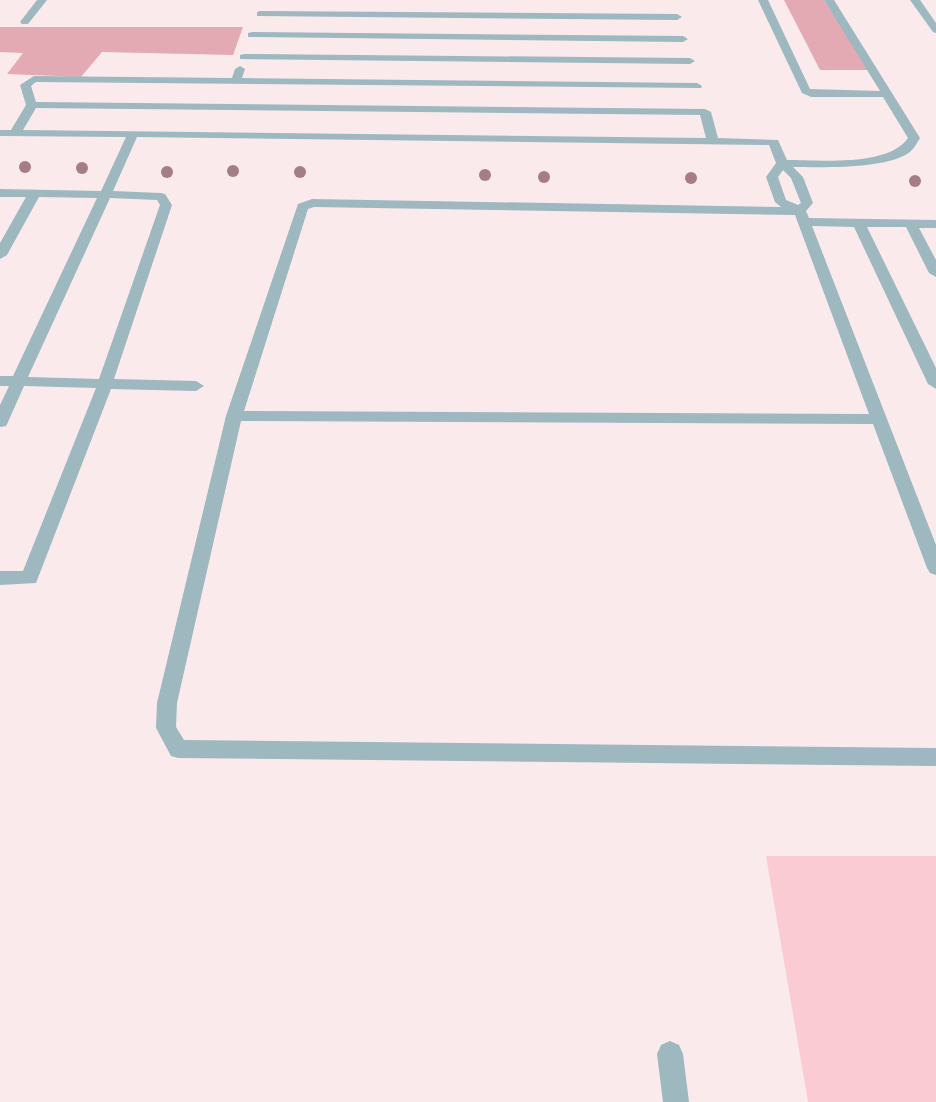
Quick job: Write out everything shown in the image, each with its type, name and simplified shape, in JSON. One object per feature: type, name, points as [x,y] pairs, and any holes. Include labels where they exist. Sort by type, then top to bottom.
[{"type":"lane","points":[[25,22],[42,0]]},
{"type":"lane","points":[[236,81],[265,0]]},
{"type":"lane","points":[[763,0],[806,91],[811,94],[887,94]]},
{"type":"lane","points":[[782,163],[848,164],[871,161],[905,152],[913,146],[914,138],[829,0]]},
{"type":"lane","points":[[915,0],[936,30]]},
{"type":"lane","points":[[260,14],[675,12],[712,141]]},
{"type":"lane","points":[[252,35],[684,39]]},
{"type":"lane","points":[[244,57],[697,87]]},
{"type":"lane","points":[[32,105],[25,85],[34,79],[697,87]]},
{"type":"lane","points":[[32,105],[697,87]]},
{"type":"lane","points":[[15,133],[32,105]]},
{"type":"lane","points":[[0,133],[774,142],[782,163],[797,177],[807,203],[802,216]]},
{"type":"lane","points":[[0,422],[133,134]]},
{"type":"lane","points":[[782,163],[772,177],[781,202],[802,216],[936,568]]},
{"type":"lane","points":[[0,193],[161,197],[166,205],[105,384],[29,578],[0,578]]},
{"type":"lane","points":[[0,255],[35,193]]},
{"type":"lane","points":[[936,224],[859,223],[802,216],[312,203],[302,207],[234,416],[167,703],[166,729],[178,748],[936,757]]},
{"type":"lane","points":[[859,223],[936,384]]},
{"type":"lane","points":[[911,224],[936,273]]},
{"type":"lane","points":[[0,381],[196,386]]},
{"type":"lane","points":[[234,416],[879,419]]},
{"type":"lane","points":[[670,1054],[676,1102]]},
{"type":"shaded area","points":[[0,0],[936,0],[936,856],[767,856],[808,1102],[0,1102]]},
{"type":"shaded area","points":[[766,856],[936,856],[936,1102],[808,1102]]},
{"type":"building","points":[[784,0],[824,0],[869,70],[820,70]]},
{"type":"building","points":[[0,27],[243,27],[233,55],[102,52],[81,77],[7,74],[23,53],[0,52]]}]
